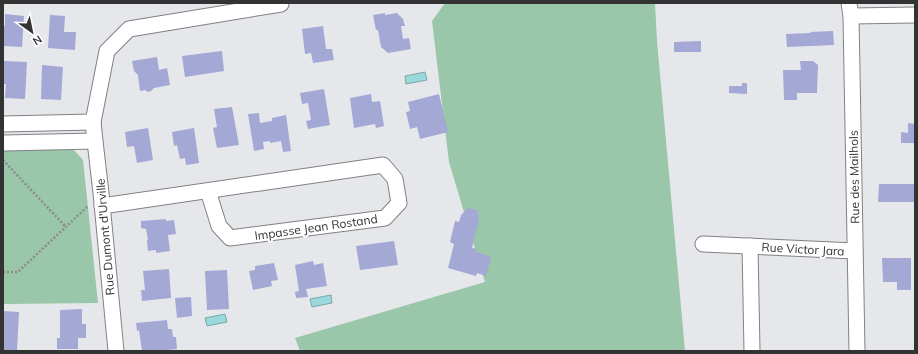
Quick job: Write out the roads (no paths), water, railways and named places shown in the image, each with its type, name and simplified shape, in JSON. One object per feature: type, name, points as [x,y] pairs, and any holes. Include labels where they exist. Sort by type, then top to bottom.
[{"type":"street","name":"Rue Dumont d'Urville","points":[[116,351],[102,199],[94,141],[93,122],[108,51],[129,29],[281,4]]},
{"type":"street","points":[[850,10],[915,16]]},
{"type":"street","name":"Rue des Mailhols","points":[[850,10],[857,351]]},
{"type":"street","points":[[3,124],[93,122]]},
{"type":"street","points":[[3,143],[94,141]]},
{"type":"street","name":"Impasse Jean Rostand","points":[[102,199],[208,191],[383,165],[395,179],[398,203],[385,218],[230,238],[219,226],[208,191]]},
{"type":"street","name":"Rue Victor Jara","points":[[702,244],[855,251]]},
{"type":"street","name":"Rue Victor Jara","points":[[750,246],[752,351]]},
{"type":"water","points":[[425,72],[427,80],[406,84],[405,76]]},
{"type":"water","points":[[331,295],[332,303],[312,307],[310,299]]},
{"type":"water","points":[[225,314],[227,322],[207,326],[205,318]]}]
